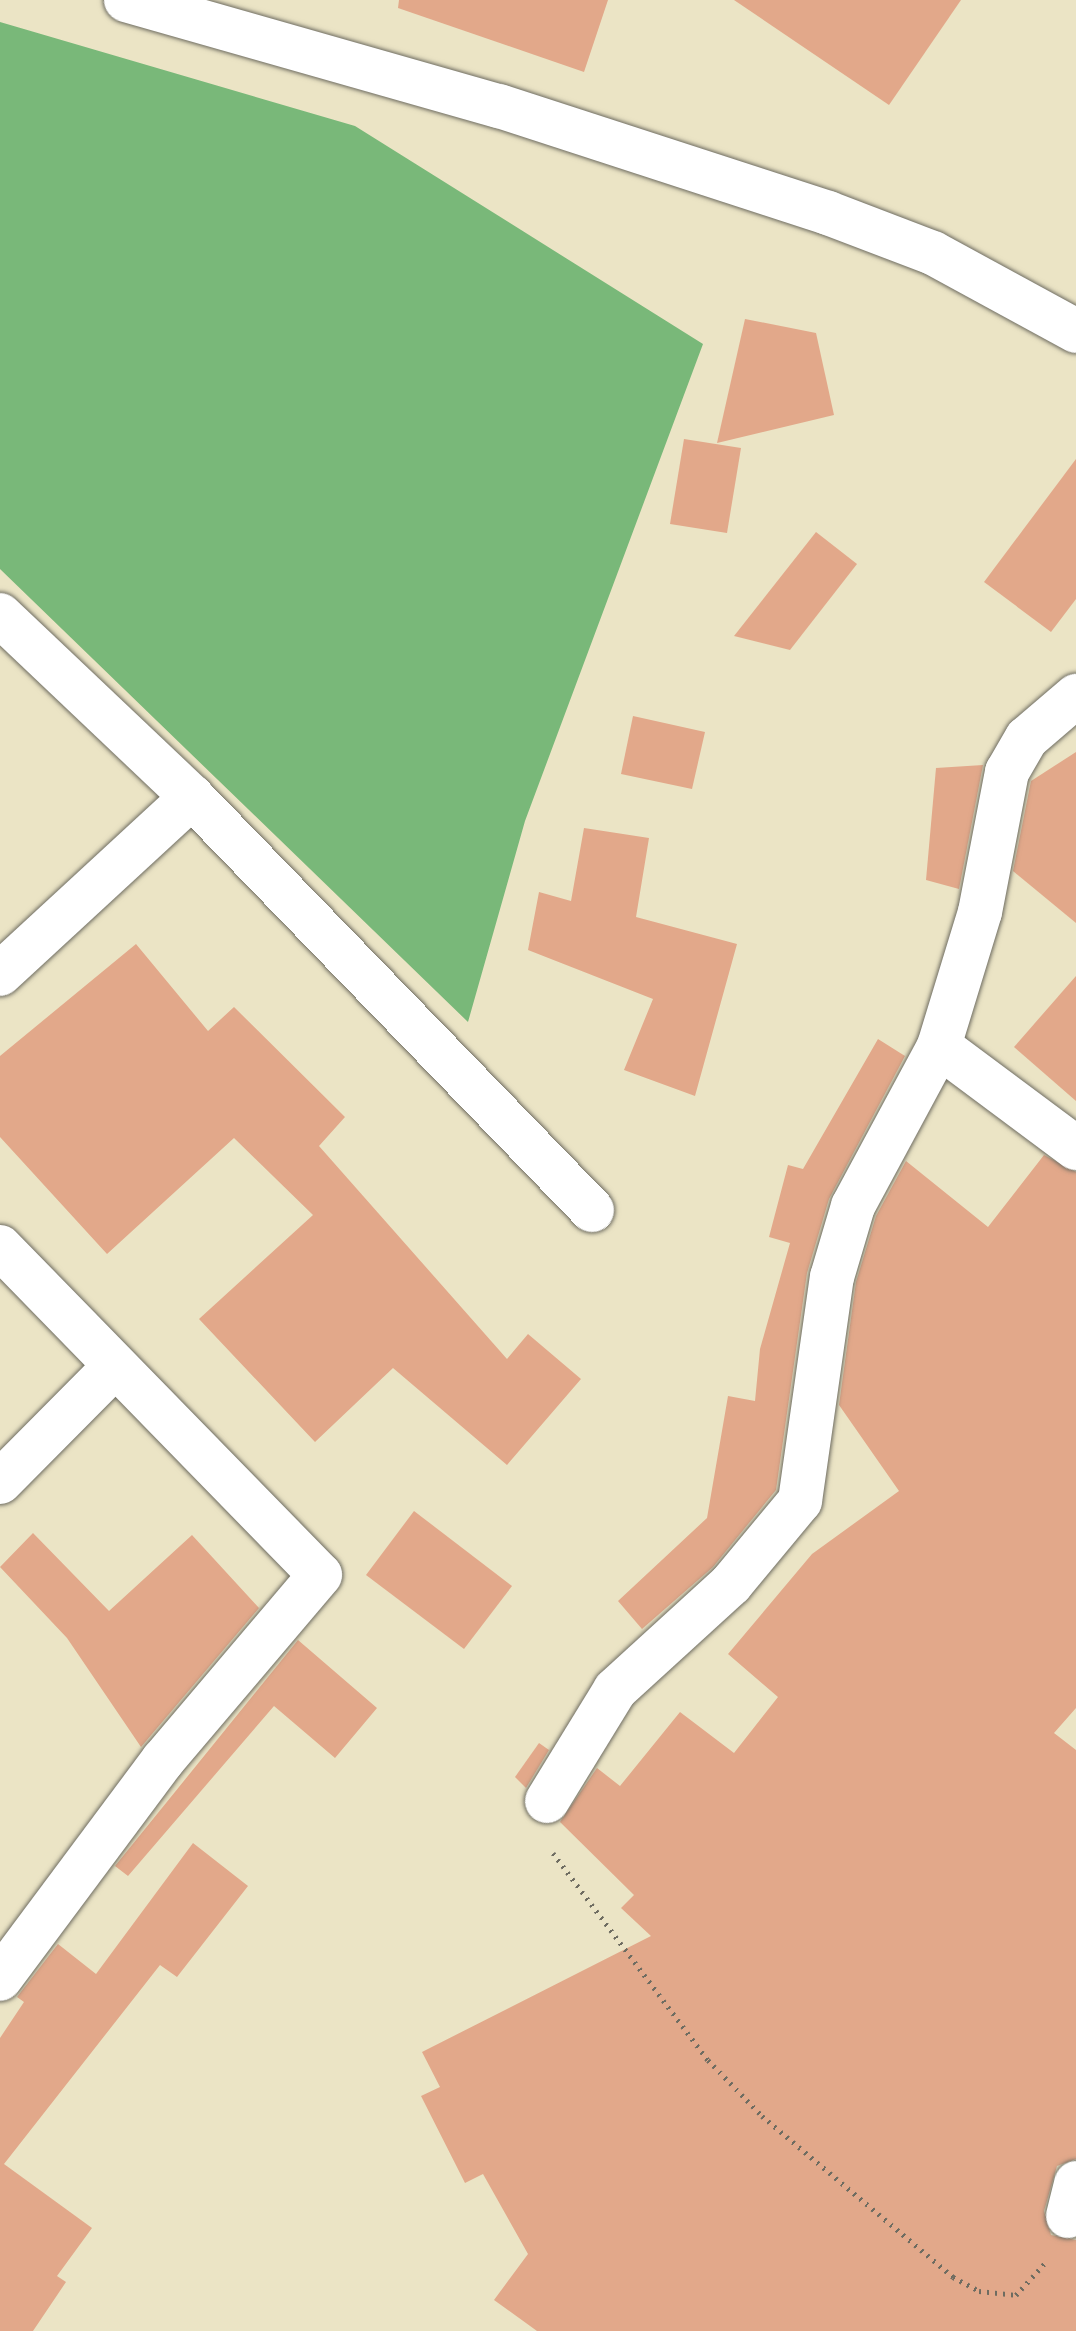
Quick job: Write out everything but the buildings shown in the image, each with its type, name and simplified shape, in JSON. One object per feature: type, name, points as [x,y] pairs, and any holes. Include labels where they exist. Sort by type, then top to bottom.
[{"type":"street","points":[[126,0],[499,106],[933,253],[1076,331]]},
{"type":"street","points":[[0,615],[192,797],[592,1210]]},
{"type":"street","points":[[547,1801],[615,1690],[731,1584],[800,1501],[840,1246],[871,1168],[939,1046],[980,912],[1007,772],[1027,738],[1076,696]]},
{"type":"street","points":[[0,974],[192,797]]},
{"type":"street","points":[[939,1046],[1076,1148]]},
{"type":"street","points":[[0,1247],[320,1575],[163,1760],[0,1979]]},
{"type":"street","points":[[0,1482],[115,1366]]},
{"type":"path","points":[[547,1801],[544,1840],[708,2060],[762,2116],[953,2277],[979,2291],[1016,2295],[1032,2283],[1072,2199]]},
{"type":"green space","points":[[0,22],[355,126],[703,344],[525,821],[468,1022],[0,569]]}]
